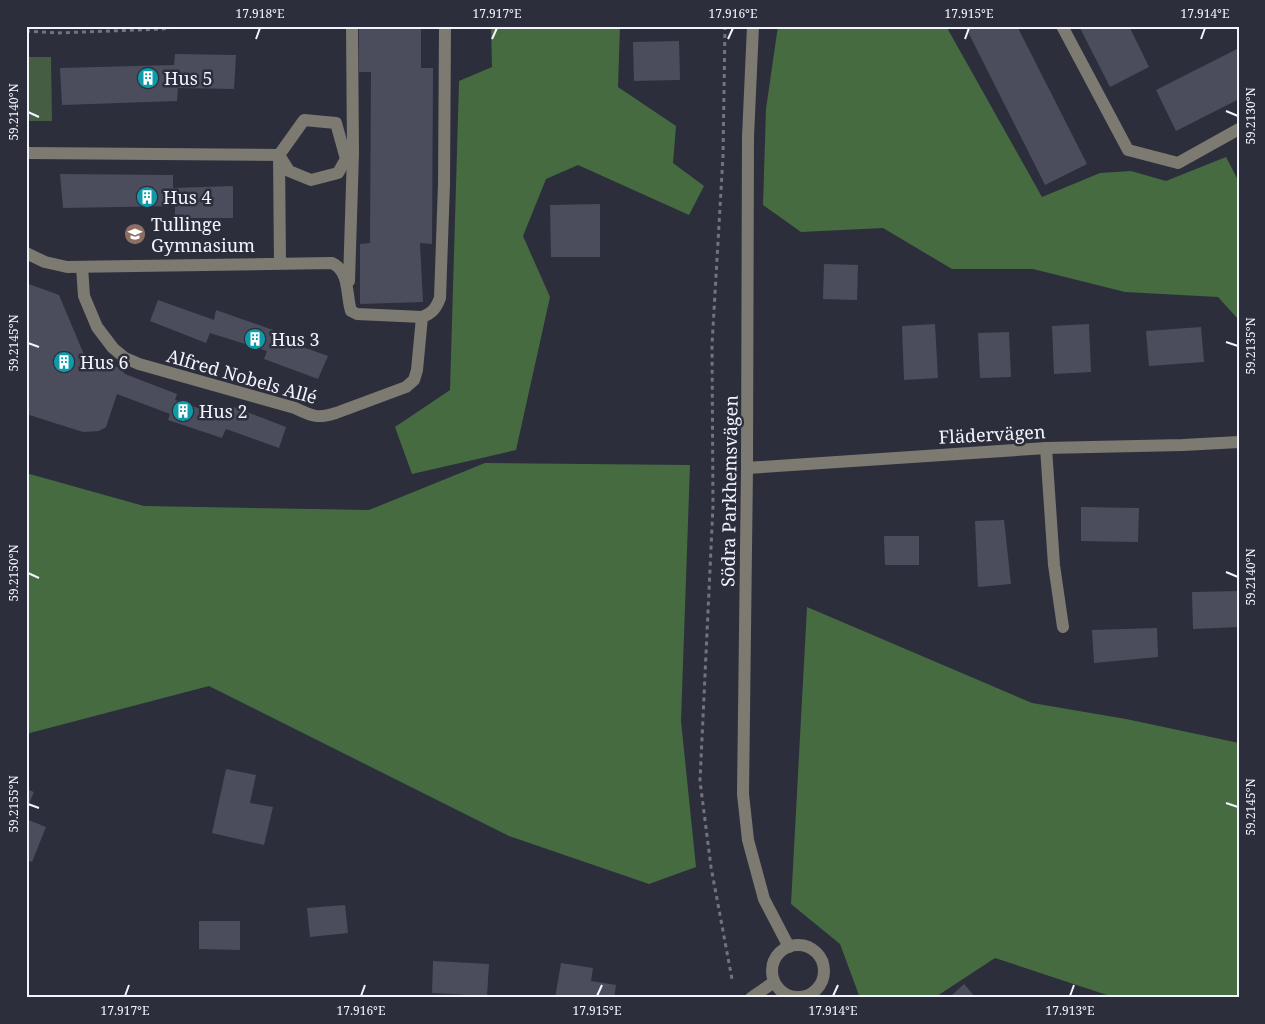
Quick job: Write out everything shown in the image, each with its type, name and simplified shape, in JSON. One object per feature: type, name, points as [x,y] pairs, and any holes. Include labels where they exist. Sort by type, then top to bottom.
[{"type":"street","points":[[348,301],[352,153],[352,26]]},
{"type":"street","points":[[26,253],[45,262],[66,268],[332,263],[342,269],[345,276],[351,311],[357,314],[422,316],[430,314],[436,308],[440,298],[444,184],[445,26]]},
{"type":"street","name":"Södra Parkhemsvägen","points":[[753,26],[748,136],[747,468],[743,794],[748,840],[764,899],[789,947]]},
{"type":"street","points":[[1062,26],[1128,150],[1178,163],[1239,129]]},
{"type":"street","points":[[279,155],[289,171],[312,180],[338,173],[346,159],[336,123],[304,120],[279,155],[280,263]]},
{"type":"street","points":[[26,153],[279,155]]},
{"type":"street","name":"Alfred Nobels Allé","points":[[82,267],[84,296],[97,327],[113,348],[125,358],[139,364],[296,408],[314,417],[336,413],[406,388],[414,380],[417,370],[422,316]]},
{"type":"street","name":"Flädervägen","points":[[747,468],[1046,448],[1239,442]]},
{"type":"street","points":[[1046,448],[1054,565],[1063,628]]},
{"type":"street","points":[[798,945],[811,948],[822,960],[824,973],[819,994],[795,997],[785,993],[774,982],[772,970],[774,962],[778,954],[789,947],[798,945]]},
{"type":"street","points":[[752,998],[774,982]]},
{"type":"path","points":[[26,31],[57,33],[163,29],[178,26]]},
{"type":"path","points":[[726,26],[723,156],[712,345],[713,506],[700,781],[711,867],[732,980]]},
{"type":"green space","points":[[491,26],[620,26],[618,87],[676,126],[673,163],[704,186],[689,215],[578,165],[546,179],[523,236],[550,297],[516,450],[412,474],[395,427],[450,390],[459,81],[492,67]]},
{"type":"green space","points":[[778,26],[946,26],[1042,197],[1100,173],[1131,171],[1166,181],[1226,157],[1239,182],[1239,320],[1218,297],[1125,292],[1033,269],[952,269],[883,228],[801,232],[763,205],[766,109]]},
{"type":"green space","points":[[26,57],[51,57],[52,121],[26,121]]},
{"type":"green space","points":[[485,463],[690,465],[681,721],[696,867],[649,884],[509,836],[209,686],[26,734],[26,473],[144,506],[369,510]]},
{"type":"green space","points":[[807,607],[1032,703],[1126,719],[1239,743],[1239,998],[1116,998],[995,958],[934,998],[860,998],[840,944],[791,904]]},
{"type":"building","points":[[359,26],[421,26],[421,68],[433,68],[432,244],[420,243],[423,302],[360,304],[360,244],[370,243],[371,72],[359,72]]},
{"type":"building","points":[[965,26],[1017,26],[1087,164],[1045,185]]},
{"type":"building","points":[[1079,26],[1129,26],[1149,67],[1110,87]]},
{"type":"building","points":[[679,41],[680,80],[634,81],[633,42]]},
{"type":"building","points":[[1239,48],[1239,99],[1176,131],[1156,90]]},
{"type":"building","name":"Hus 5","points":[[175,54],[236,55],[234,89],[178,88],[177,101],[62,105],[60,68],[174,65]]},
{"type":"building","name":"Hus 4","points":[[60,174],[173,175],[173,188],[233,186],[233,218],[175,218],[175,206],[63,208]]},
{"type":"building","points":[[600,204],[600,257],[551,257],[550,205]]},
{"type":"building","points":[[824,264],[858,265],[857,300],[823,299]]},
{"type":"building","name":"Hus 6","points":[[26,283],[59,295],[85,357],[120,368],[125,374],[177,394],[175,400],[229,419],[234,407],[286,427],[279,448],[226,429],[222,438],[168,420],[170,414],[117,394],[106,427],[99,431],[83,432],[26,414]]},
{"type":"building","name":"Hus 3","points":[[158,300],[214,320],[216,310],[273,330],[272,336],[328,356],[318,379],[264,359],[267,351],[210,333],[206,343],[150,321]]},
{"type":"building","points":[[935,324],[938,378],[904,380],[902,326]]},
{"type":"building","points":[[1089,324],[1091,372],[1054,374],[1052,326]]},
{"type":"building","points":[[1201,327],[1204,362],[1149,366],[1146,331]]},
{"type":"building","points":[[1009,332],[1011,377],[980,378],[978,333]]},
{"type":"building","points":[[1081,507],[1139,508],[1138,542],[1081,541]]},
{"type":"building","points":[[1004,520],[1011,584],[978,587],[975,521]]},
{"type":"building","points":[[884,536],[919,536],[919,565],[885,565]]},
{"type":"building","points":[[1239,591],[1239,627],[1193,629],[1192,592]]},
{"type":"building","points":[[1157,628],[1158,657],[1094,663],[1092,630]]},
{"type":"building","points":[[226,769],[256,775],[250,803],[273,807],[264,845],[212,833]]},
{"type":"building","points":[[26,789],[34,792],[26,811]]},
{"type":"building","points":[[26,819],[46,827],[32,862],[26,860]]},
{"type":"building","points":[[345,905],[348,933],[310,937],[307,908]]},
{"type":"building","points":[[199,921],[240,921],[240,950],[199,949]]},
{"type":"building","points":[[433,961],[489,964],[487,996],[432,993]]},
{"type":"building","points":[[561,963],[593,968],[591,981],[616,985],[614,998],[555,998]]},
{"type":"building","points":[[964,984],[976,998],[949,998]]},
{"type":"place","name":"Hus 5","points":[[148,78]]},
{"type":"place","name":"Hus 4","points":[[147,197]]},
{"type":"place","name":"Tullinge Gymnasium","points":[[135,234]]},
{"type":"place","name":"Hus 3","points":[[255,339]]},
{"type":"place","name":"Hus 6","points":[[64,362]]},
{"type":"place","name":"Hus 2","points":[[183,411]]}]
